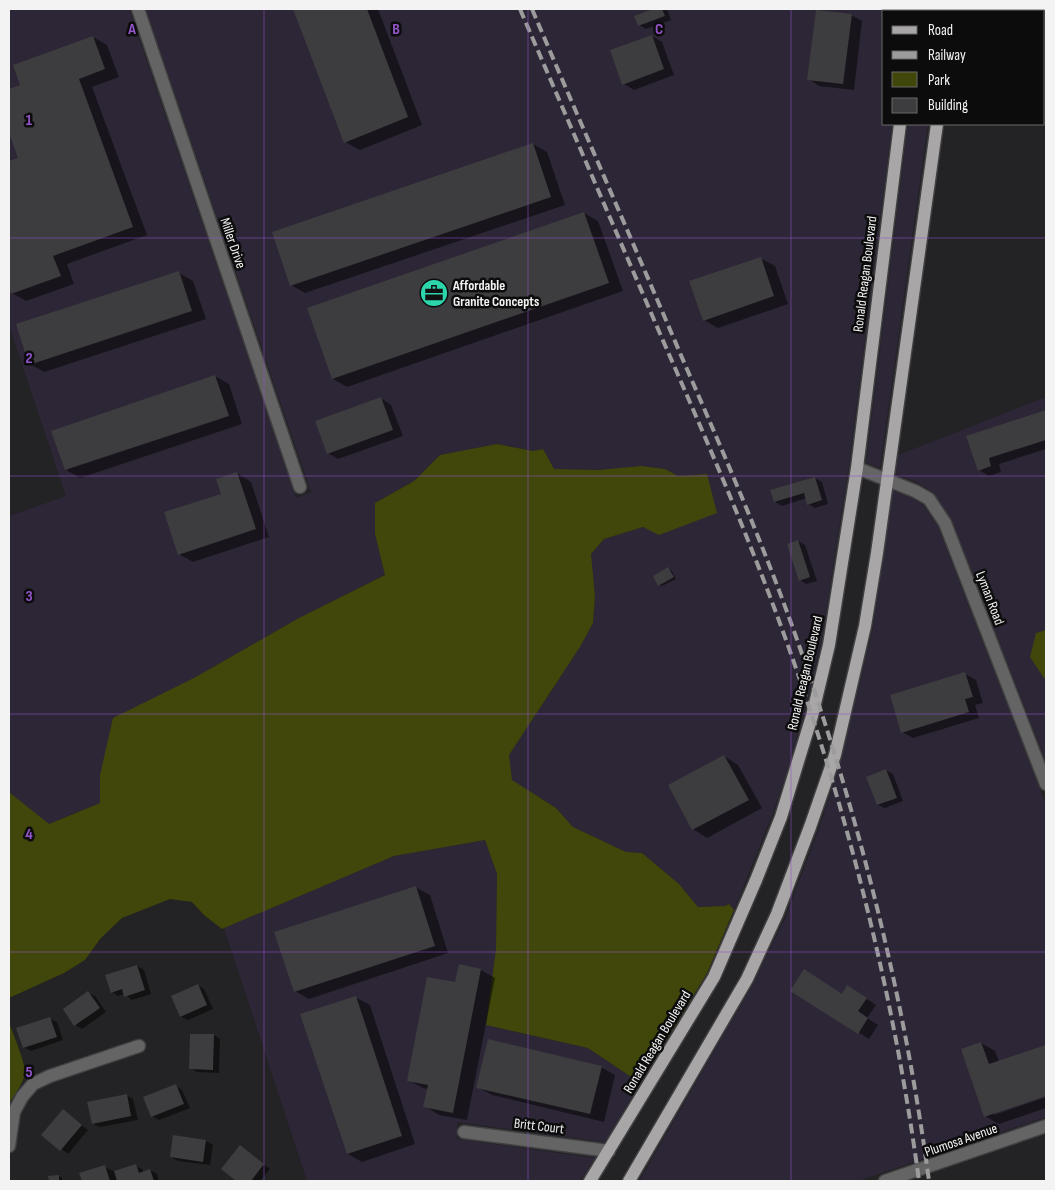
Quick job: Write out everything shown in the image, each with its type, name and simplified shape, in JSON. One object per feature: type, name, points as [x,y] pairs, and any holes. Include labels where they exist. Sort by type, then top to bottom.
[{"type":"main road","name":"Ronald Reagan Boulevard","points":[[590,1181],[714,977],[781,817],[812,716],[829,645],[857,468],[900,125]]},
{"type":"main road","points":[[630,1181],[747,979],[777,914],[835,755],[865,626],[936,125]]},
{"type":"street","name":"Miller Drive","points":[[138,9],[300,487]]},
{"type":"street","name":"Lyman Road","points":[[857,468],[915,491],[929,499],[945,523],[1046,784]]},
{"type":"street","points":[[9,1146],[14,1112],[22,1097],[33,1084],[50,1076],[139,1046]]},
{"type":"street","name":"Plumosa Avenue","points":[[885,1181],[1046,1126]]},
{"type":"street","name":"Britt Court","points":[[464,1132],[609,1151]]},
{"type":"shaded area","points":[[9,9],[129,9],[296,498],[311,492],[146,9],[908,9],[882,10],[882,125],[892,125],[849,466],[821,643],[788,769],[773,813],[734,910],[729,904],[725,906],[698,907],[679,884],[642,853],[626,852],[573,827],[556,808],[511,780],[509,755],[580,647],[593,623],[595,596],[590,555],[604,539],[643,527],[654,531],[707,474],[678,476],[665,469],[641,466],[599,470],[553,469],[543,449],[533,451],[498,444],[440,455],[414,481],[375,503],[375,534],[386,574],[297,619],[194,678],[100,775],[100,803],[49,825],[9,792],[9,516],[66,496],[9,325]]},
{"type":"shaded area","points":[[908,125],[928,125],[880,468],[866,463]]},
{"type":"shaded area","points":[[1046,397],[1046,630],[1036,633],[1044,678],[1046,678],[1046,762],[952,520],[932,492],[917,482],[896,474],[898,455]]},
{"type":"shaded area","points":[[893,491],[912,498],[924,506],[938,527],[1046,805],[1046,1117],[858,1181],[639,1181],[753,984],[785,918],[818,831],[842,757],[873,628]]},
{"type":"shaded area","points":[[485,840],[497,874],[496,949],[486,1025],[588,1048],[640,1083],[605,1142],[457,1122],[457,1139],[595,1158],[580,1181],[307,1181],[224,928],[394,856]]},
{"type":"green space","points":[[497,444],[533,451],[543,449],[554,469],[599,470],[641,466],[665,469],[678,476],[707,474],[717,513],[659,535],[643,527],[604,539],[591,554],[595,596],[593,623],[580,647],[509,755],[512,780],[556,808],[573,827],[626,852],[642,853],[679,884],[698,907],[725,906],[729,904],[734,910],[707,973],[640,1083],[588,1048],[486,1025],[496,949],[497,874],[485,840],[394,856],[222,929],[204,915],[192,902],[170,899],[122,918],[100,939],[85,960],[64,973],[9,998],[9,792],[49,824],[100,803],[100,775],[113,718],[194,678],[297,619],[385,575],[375,534],[375,503],[414,481],[440,455]]},
{"type":"green space","points":[[1046,630],[1046,678],[1044,678],[1030,657],[1036,633]]},
{"type":"green space","points":[[9,1022],[25,1072],[21,1085],[9,1104]]},
{"type":"building","points":[[293,9],[367,9],[408,117],[344,143]]},
{"type":"building","points":[[653,9],[662,9],[665,16],[638,26],[634,16]]},
{"type":"building","points":[[816,10],[852,14],[843,84],[807,80]]},
{"type":"building","points":[[652,35],[664,69],[622,85],[610,50]]},
{"type":"building","points":[[93,36],[105,69],[79,79],[133,227],[53,256],[61,276],[11,294],[9,287],[9,161],[18,158],[9,133],[9,89],[20,85],[13,65]]},
{"type":"building","points":[[533,143],[551,197],[290,286],[272,232]]},
{"type":"building","points":[[584,212],[609,283],[332,379],[307,308]]},
{"type":"building","points":[[761,257],[774,296],[703,321],[689,281]]},
{"type":"building","points":[[179,271],[192,311],[29,365],[16,324]]},
{"type":"building","points":[[215,375],[229,416],[65,470],[51,431]]},
{"type":"building","points":[[381,397],[393,430],[327,454],[315,421]]},
{"type":"building","points":[[1046,410],[1046,440],[989,458],[991,466],[978,471],[966,436]]},
{"type":"building","points":[[237,472],[256,529],[178,555],[164,512],[221,494],[216,479]]},
{"type":"building","points":[[815,477],[822,500],[807,505],[804,493],[774,502],[770,490]]},
{"type":"building","points":[[798,540],[810,577],[799,581],[787,544]]},
{"type":"building","points":[[668,567],[674,577],[658,586],[653,576]]},
{"type":"building","points":[[965,672],[973,697],[965,699],[969,712],[901,733],[890,695]]},
{"type":"building","points":[[724,755],[749,800],[692,830],[668,785]]},
{"type":"building","points":[[886,769],[897,798],[877,805],[866,777]]},
{"type":"building","points":[[416,886],[435,946],[294,992],[274,932]]},
{"type":"building","points":[[459,964],[481,969],[453,1113],[423,1107],[428,1085],[407,1081],[427,977],[455,982]]},
{"type":"building","points":[[137,965],[145,990],[124,997],[122,989],[111,993],[105,975]]},
{"type":"building","points":[[804,969],[842,994],[847,985],[867,998],[858,1011],[868,1018],[858,1034],[790,991]]},
{"type":"building","points":[[198,984],[207,1005],[180,1017],[171,996]]},
{"type":"building","points":[[88,991],[100,1008],[74,1026],[63,1009]]},
{"type":"building","points":[[356,996],[402,1136],[347,1154],[300,1014]]},
{"type":"building","points":[[50,1017],[57,1037],[23,1048],[16,1028]]},
{"type":"building","points":[[190,1034],[214,1034],[213,1070],[189,1069]]},
{"type":"building","points":[[488,1039],[602,1066],[590,1114],[476,1088]]},
{"type":"building","points":[[981,1042],[989,1064],[1046,1045],[1046,1096],[984,1117],[961,1049]]},
{"type":"building","points":[[176,1084],[184,1104],[151,1117],[143,1097]]},
{"type":"building","points":[[127,1094],[131,1116],[92,1124],[87,1102]]},
{"type":"building","points":[[63,1109],[82,1125],[60,1151],[41,1135]]},
{"type":"building","points":[[173,1135],[206,1140],[203,1162],[170,1157]]},
{"type":"building","points":[[240,1145],[264,1164],[251,1181],[236,1181],[221,1169]]},
{"type":"building","points":[[136,1164],[139,1173],[150,1169],[154,1181],[117,1181],[114,1171]]},
{"type":"building","points":[[105,1165],[110,1181],[82,1181],[79,1173]]},
{"type":"building","points":[[59,1175],[59,1181],[49,1181],[48,1176]]},
{"type":"railway","points":[[520,9],[729,494],[761,574],[813,718],[852,848],[884,980],[909,1114],[919,1181]]},
{"type":"railway","points":[[532,9],[744,502],[802,654],[843,783],[879,914],[907,1047],[929,1181]]},
{"type":"place","name":"Affordable Granite Concepts","points":[[434,293]]}]
